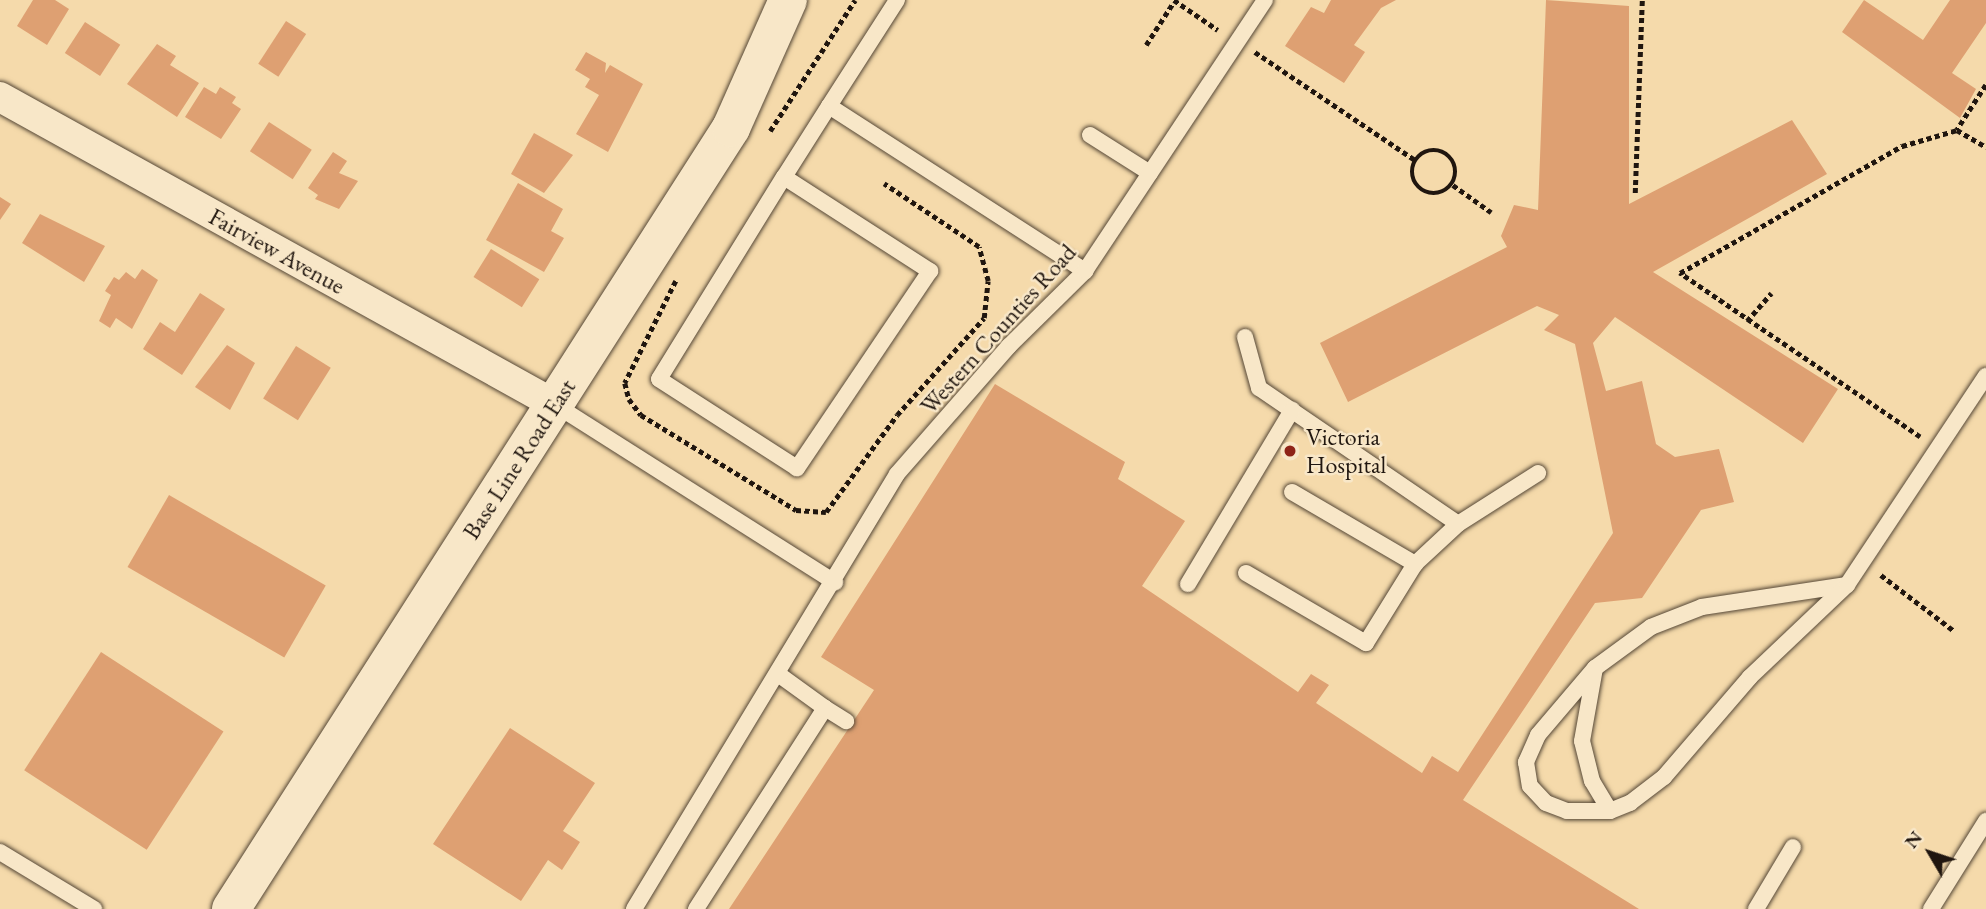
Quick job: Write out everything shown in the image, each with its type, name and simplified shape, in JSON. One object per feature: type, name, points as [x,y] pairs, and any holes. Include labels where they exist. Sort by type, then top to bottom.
[{"type":"street","name":"Base Line Road East","points":[[231,909],[731,128],[788,0]]},
{"type":"street","name":"Fairview Avenue","points":[[0,97],[554,404]]},
{"type":"lane","points":[[784,177],[930,271],[797,468],[659,379],[784,177],[897,0]]},
{"type":"lane","name":"Western Counties Road","points":[[634,909],[835,582],[897,474],[1009,346],[1085,271],[1265,0]]},
{"type":"lane","points":[[829,106],[1085,271]]},
{"type":"lane","points":[[1090,135],[1150,173]]},
{"type":"lane","points":[[1245,337],[1259,388],[1458,524]]},
{"type":"lane","points":[[1847,585],[1702,607],[1651,627],[1595,668],[1538,735],[1526,762],[1530,786],[1546,803],[1567,811],[1610,811],[1630,803],[1664,777],[1750,677],[1847,585],[1986,376]]},
{"type":"lane","points":[[554,404],[835,582]]},
{"type":"lane","points":[[1188,584],[1292,410]]},
{"type":"lane","points":[[1246,573],[1366,643],[1415,564],[1458,524],[1538,473]]},
{"type":"lane","points":[[1292,492],[1415,564]]},
{"type":"lane","points":[[1595,668],[1582,741],[1592,781],[1610,811]]},
{"type":"lane","points":[[778,674],[846,721]]},
{"type":"lane","points":[[696,909],[825,708]]},
{"type":"lane","points":[[1931,909],[1986,821]]},
{"type":"lane","points":[[1756,909],[1793,847]]},
{"type":"lane","points":[[0,852],[94,909]]},
{"type":"path","points":[[768,134],[855,0]]},
{"type":"path","points":[[1635,193],[1642,0]]},
{"type":"path","points":[[1146,45],[1174,1],[1415,160]]},
{"type":"path","points":[[1939,447],[1878,413],[1679,273],[1902,146],[1957,130],[1986,85]]},
{"type":"path","points":[[1957,130],[1986,147]]},
{"type":"path","points":[[1432,150],[1450,156],[1456,175],[1453,185],[1436,195],[1417,188],[1412,180],[1415,160],[1432,150]]},
{"type":"path","points":[[682,271],[625,383],[629,398],[641,415],[796,510],[826,512],[897,415],[984,318],[988,281],[979,247],[884,184]]},
{"type":"path","points":[[1453,185],[1491,212]]},
{"type":"path","points":[[1746,321],[1771,293]]},
{"type":"path","points":[[1863,560],[1953,630]]},
{"type":"building","points":[[33,0],[55,0],[69,9],[47,45],[17,26]]},
{"type":"building","points":[[1331,0],[1396,0],[1381,8],[1354,45],[1365,52],[1344,83],[1285,46],[1311,7],[1324,13]]},
{"type":"building","name":"Victoria Hospital","points":[[1546,0],[1629,6],[1629,204],[1792,120],[1827,174],[1653,272],[1838,389],[1803,443],[1615,317],[1593,343],[1606,391],[1642,381],[1656,444],[1675,457],[1719,449],[1734,502],[1701,510],[1642,598],[1595,603],[1463,800],[1639,909],[729,909],[874,690],[821,657],[995,384],[1125,462],[1118,479],[1185,521],[1142,586],[1298,692],[1311,674],[1329,685],[1316,703],[1422,773],[1432,756],[1458,772],[1613,533],[1575,344],[1544,330],[1559,315],[1537,306],[1348,402],[1320,343],[1507,247],[1501,236],[1514,205],[1538,210]]},
{"type":"building","points":[[1864,0],[1923,40],[1950,0],[1986,0],[1986,23],[1952,73],[1976,89],[1960,118],[1842,32]]},
{"type":"building","points":[[286,21],[306,34],[278,77],[258,64]]},
{"type":"building","points":[[85,22],[120,45],[100,76],[65,53]]},
{"type":"building","points":[[157,44],[176,56],[170,65],[199,83],[177,117],[127,84]]},
{"type":"building","points":[[586,52],[606,63],[605,73],[610,65],[643,84],[608,152],[576,134],[599,95],[585,87],[590,79],[575,70]]},
{"type":"building","points":[[204,87],[216,94],[220,87],[236,97],[232,103],[241,109],[221,139],[185,117]]},
{"type":"building","points":[[269,122],[312,150],[293,179],[250,151]]},
{"type":"building","points":[[534,133],[573,155],[544,193],[511,174]]},
{"type":"building","points":[[333,152],[347,161],[339,173],[358,181],[339,209],[315,199],[318,195],[308,188]]},
{"type":"building","points":[[518,183],[563,209],[551,231],[564,238],[544,272],[486,240]]},
{"type":"building","points":[[0,197],[11,204],[0,220]]},
{"type":"building","points":[[40,214],[105,246],[84,282],[22,243]]},
{"type":"building","points":[[491,249],[539,279],[522,307],[474,277]]},
{"type":"building","points":[[142,269],[158,280],[132,329],[116,318],[110,328],[99,321],[111,295],[105,291],[114,277],[119,280],[126,272],[135,279]]},
{"type":"building","points":[[200,293],[225,309],[182,375],[143,349],[160,322],[175,332]]},
{"type":"building","points":[[227,345],[255,363],[230,410],[195,387]]},
{"type":"building","points":[[296,346],[331,368],[298,420],[263,399]]},
{"type":"building","points":[[169,495],[326,586],[284,657],[128,567]]},
{"type":"building","points":[[101,652],[223,732],[147,850],[24,770]]},
{"type":"building","points":[[510,728],[595,783],[563,831],[580,842],[562,870],[548,860],[521,901],[433,844]]},
{"type":"place","name":"Victoria Hospital","points":[[1290,451]]}]
